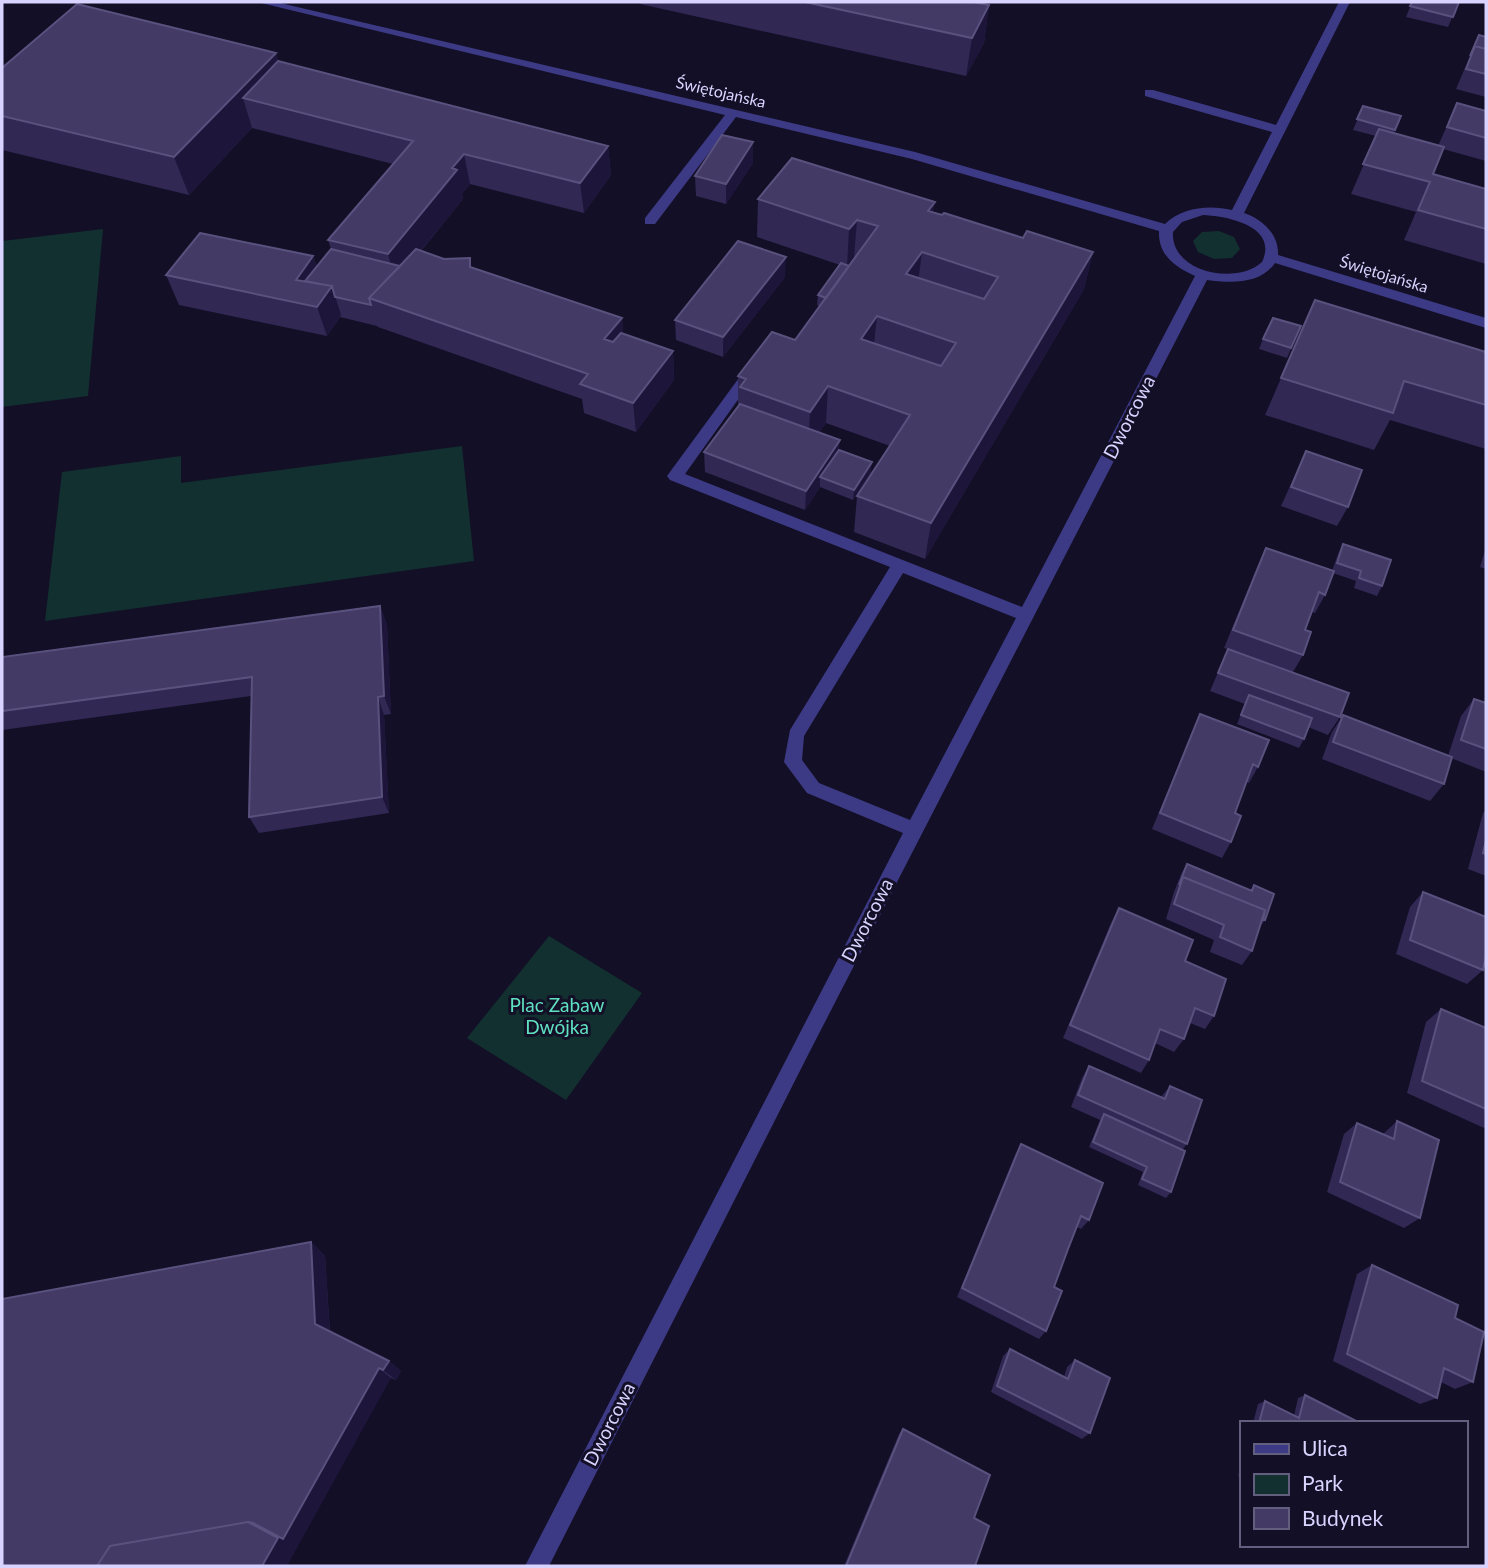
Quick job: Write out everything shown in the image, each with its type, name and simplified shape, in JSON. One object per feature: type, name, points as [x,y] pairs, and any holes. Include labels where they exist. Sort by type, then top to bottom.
[{"type":"street","name":"Świętojańska","points":[[263,2],[915,156],[1167,229]]},
{"type":"street","points":[[1236,215],[1345,2]]},
{"type":"street","points":[[1149,93],[1279,130]]},
{"type":"street","points":[[650,221],[733,113]]},
{"type":"street","points":[[1219,211],[1236,215],[1262,229],[1273,248],[1272,258],[1266,267],[1239,279],[1202,275],[1181,264],[1167,250],[1164,239],[1167,229],[1175,220],[1187,214],[1219,211]]},
{"type":"street","name":"Świętojańska","points":[[1272,258],[1486,323]]},
{"type":"street","name":"Dworcowa","points":[[537,1566],[1202,275]]},
{"type":"street","points":[[754,367],[676,475],[1026,615]]},
{"type":"street","points":[[901,564],[796,735],[793,762],[813,788],[915,829]]},
{"type":"green space","points":[[103,229],[88,396],[2,407],[2,241]]},
{"type":"green space","points":[[1219,231],[1234,237],[1240,249],[1232,258],[1214,259],[1198,252],[1193,241],[1202,232]]},
{"type":"green space","points":[[462,446],[474,561],[45,621],[62,472],[181,456],[181,483]]},
{"type":"green space","name":"Plac Zabaw Dwójka","points":[[549,936],[642,993],[566,1100],[467,1038]]},
{"type":"building","points":[[805,2],[973,2],[989,5],[972,38]]},
{"type":"building","points":[[1412,2],[1459,2],[1453,17],[1410,6]]},
{"type":"building","points":[[77,4],[276,53],[174,157],[2,116],[2,68]]},
{"type":"building","points":[[1479,35],[1486,37],[1486,49],[1475,46],[1470,56]]},
{"type":"building","points":[[1475,46],[1486,49],[1486,74],[1466,69]]},
{"type":"building","points":[[278,61],[608,146],[580,183],[464,154],[452,168],[457,170],[388,254],[328,240],[413,141],[243,98]]},
{"type":"building","points":[[1457,103],[1486,111],[1486,138],[1447,127]]},
{"type":"building","points":[[1363,106],[1401,116],[1395,130],[1357,119]]},
{"type":"building","points":[[1379,129],[1444,147],[1433,174],[1486,189],[1486,229],[1418,210],[1430,182],[1363,164]]},
{"type":"building","points":[[722,135],[753,142],[726,184],[695,176]]},
{"type":"building","points":[[792,158],[935,202],[928,211],[942,215],[944,213],[1023,238],[1027,231],[1093,252],[931,523],[857,496],[910,415],[828,386],[810,412],[740,387],[746,379],[738,376],[772,332],[795,340],[878,226],[857,220],[849,229],[758,199]],"holes":[[[922,252],[998,277],[984,299],[906,274]],[[877,316],[956,343],[941,366],[861,339]]]},
{"type":"building","points":[[200,233],[313,256],[296,280],[332,286],[317,307],[166,275]]},
{"type":"building","points":[[738,241],[786,257],[723,337],[675,320]]},
{"type":"building","points":[[331,249],[400,266],[369,298],[371,305],[335,297],[332,286],[305,281]]},
{"type":"building","points":[[416,249],[444,259],[470,258],[470,267],[622,318],[604,339],[613,342],[621,333],[673,351],[633,403],[580,384],[588,374],[369,298]]},
{"type":"building","points":[[841,263],[849,266],[826,298],[818,295]]},
{"type":"building","points":[[1315,300],[1486,352],[1486,405],[1404,381],[1393,413],[1281,378]]},
{"type":"building","points":[[1273,318],[1301,326],[1291,348],[1263,339]]},
{"type":"building","points":[[740,404],[840,440],[806,491],[704,452]]},
{"type":"building","points":[[839,450],[872,462],[854,490],[820,477]]},
{"type":"building","points":[[1306,451],[1362,470],[1348,507],[1291,487]]},
{"type":"building","points":[[1343,544],[1391,560],[1382,586],[1359,578],[1361,571],[1337,563]]},
{"type":"building","points":[[1266,548],[1334,571],[1325,595],[1319,592],[1305,630],[1311,632],[1303,655],[1233,630]]},
{"type":"building","points":[[380,606],[384,696],[378,697],[382,797],[249,817],[252,677],[2,711],[2,657]]},
{"type":"building","points":[[1228,649],[1349,693],[1340,717],[1218,673]]},
{"type":"building","points":[[1249,695],[1312,718],[1304,739],[1241,715]]},
{"type":"building","points":[[1474,699],[1486,703],[1486,749],[1461,740]]},
{"type":"building","points":[[1200,714],[1269,740],[1258,767],[1253,764],[1235,813],[1241,816],[1231,842],[1160,813]]},
{"type":"building","points":[[1343,715],[1452,757],[1444,784],[1333,742]]},
{"type":"building","points":[[1187,864],[1252,891],[1254,885],[1274,894],[1265,920],[1265,910],[1183,877],[1179,885]]},
{"type":"building","points":[[1183,877],[1265,910],[1252,951],[1220,937],[1224,925],[1174,904]]},
{"type":"building","points":[[1423,892],[1486,917],[1486,956],[1483,970],[1410,940]]},
{"type":"building","points":[[1119,908],[1193,940],[1185,961],[1226,979],[1214,1016],[1195,1008],[1184,1039],[1160,1029],[1149,1060],[1070,1025]]},
{"type":"building","points":[[1441,1009],[1486,1028],[1486,1109],[1422,1081]]},
{"type":"building","points":[[1089,1066],[1165,1099],[1170,1086],[1202,1100],[1187,1144],[1078,1095]]},
{"type":"building","points":[[1104,1114],[1185,1151],[1171,1192],[1142,1179],[1147,1167],[1093,1142]]},
{"type":"building","points":[[1397,1121],[1439,1140],[1420,1218],[1340,1182],[1357,1123],[1394,1139]]},
{"type":"building","points":[[1021,1144],[1103,1183],[1089,1220],[1081,1216],[1068,1249],[1054,1287],[1062,1291],[1046,1331],[962,1288]]},
{"type":"building","points":[[311,1242],[315,1324],[389,1361],[383,1370],[379,1368],[283,1539],[248,1522],[110,1546],[97,1566],[2,1566],[2,1299]]},
{"type":"building","points":[[1372,1265],[1458,1305],[1455,1318],[1484,1332],[1473,1382],[1444,1368],[1437,1398],[1347,1354]]},
{"type":"building","points":[[1010,1349],[1068,1379],[1075,1360],[1110,1378],[1090,1433],[997,1386]]},
{"type":"building","points":[[1305,1395],[1356,1421],[1260,1421],[1265,1401],[1299,1418]]},
{"type":"building","points":[[903,1429],[990,1475],[974,1518],[989,1526],[975,1566],[846,1566]]},
{"type":"building","points":[[248,1522],[278,1538],[262,1566],[97,1566],[110,1546]]}]
